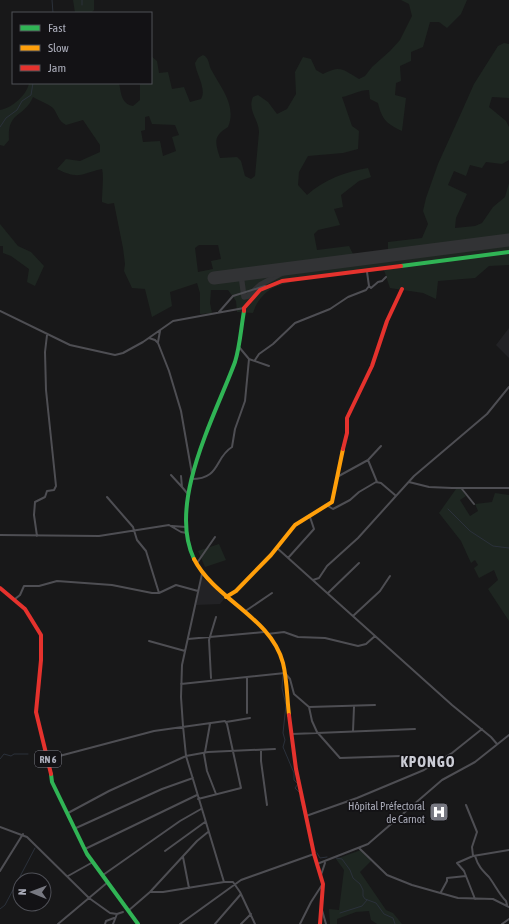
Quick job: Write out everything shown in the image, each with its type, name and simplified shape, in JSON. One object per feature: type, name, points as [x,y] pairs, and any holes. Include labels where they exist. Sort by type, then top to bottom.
[{"type":"main road","points":[[320,924],[323,884],[314,854],[306,816],[291,734],[281,656],[266,633],[202,574],[196,563],[187,533],[187,493],[192,474],[239,347],[244,308],[252,296],[265,286],[288,280],[366,272],[509,252]]},
{"type":"main road","points":[[226,597],[236,591],[271,555],[295,525],[328,505],[332,499],[347,433],[347,418],[372,366],[387,321],[402,289]]},
{"type":"main road","name":"RN 6","points":[[0,588],[15,599],[29,614],[41,635],[41,660],[36,712],[48,759],[52,782],[76,829],[84,849],[138,924]]},
{"type":"street","points":[[366,272],[370,286]]},
{"type":"street","points":[[255,360],[259,354],[273,344],[295,323],[330,309],[348,296],[366,290],[370,286],[371,288],[386,277]]},
{"type":"street","points":[[218,312],[233,296],[265,286]]},
{"type":"street","points":[[0,311],[70,345],[115,355],[123,353],[149,338],[169,323],[178,319],[244,308]]},
{"type":"street","points":[[160,330],[158,343],[169,371],[181,411],[192,474]]},
{"type":"street","points":[[37,536],[34,515],[35,502],[45,498],[48,492],[54,490],[56,486],[46,390],[45,345],[47,334]]},
{"type":"street","points":[[149,338],[158,343]]},
{"type":"street","points":[[239,347],[248,358],[269,366]]},
{"type":"street","points":[[191,479],[199,479],[213,473],[225,453],[232,448],[235,429],[245,402],[248,358]]},
{"type":"street","points":[[313,580],[319,578],[331,562],[358,538],[395,495],[416,474],[486,414],[509,387]]},
{"type":"street","points":[[337,477],[368,460],[381,446]]},
{"type":"street","points":[[368,460],[377,482],[381,483],[395,495]]},
{"type":"street","points":[[171,475],[187,493]]},
{"type":"street","points":[[181,476],[182,487]]},
{"type":"street","points":[[328,505],[333,509],[344,504],[362,490],[377,482]]},
{"type":"street","points":[[409,482],[429,486],[462,489],[509,488]]},
{"type":"street","points":[[462,489],[474,504]]},
{"type":"street","points":[[107,497],[129,521],[135,532],[137,540],[146,551],[159,593]]},
{"type":"street","points":[[288,558],[314,529],[310,516]]},
{"type":"street","points":[[0,535],[100,536],[172,526],[182,525],[187,527]]},
{"type":"street","points":[[172,526],[181,532],[187,533]]},
{"type":"street","points":[[196,563],[203,556],[215,537]]},
{"type":"street","points":[[276,547],[482,729],[497,744]]},
{"type":"street","points":[[328,593],[360,563]]},
{"type":"street","points":[[202,574],[185,651],[181,684],[183,726],[186,756],[224,882]]},
{"type":"street","points":[[354,616],[380,591],[390,576]]},
{"type":"street","points":[[15,599],[20,595],[24,586],[39,586],[57,581],[112,585],[159,593],[176,585],[198,591]]},
{"type":"street","points":[[243,612],[272,593]]},
{"type":"street","points":[[211,678],[210,636],[216,617]]},
{"type":"street","points":[[188,639],[210,636],[284,632],[298,637],[325,638],[358,646],[366,644],[375,636]]},
{"type":"street","points":[[149,641],[185,651]]},
{"type":"street","points":[[181,684],[283,673],[290,678],[294,694],[309,707],[312,721],[317,732],[340,758],[401,756]]},
{"type":"street","points":[[247,678],[248,713]]},
{"type":"street","points":[[309,707],[354,707],[375,705]]},
{"type":"street","points":[[353,731],[354,707]]},
{"type":"street","points":[[48,759],[154,731],[250,718]]},
{"type":"street","points":[[198,799],[241,788],[226,722]]},
{"type":"street","points":[[210,724],[206,752],[204,754],[207,771],[216,794]]},
{"type":"street","points":[[291,734],[415,728]]},
{"type":"street","points":[[306,816],[357,798],[424,770],[452,753],[482,729]]},
{"type":"street","points":[[317,864],[326,862],[360,848],[372,841],[442,780],[475,762],[509,735]]},
{"type":"street","points":[[68,813],[110,791],[186,756],[206,752],[275,749]]},
{"type":"street","points":[[261,750],[267,805]]},
{"type":"street","points":[[76,829],[156,792],[193,778]]},
{"type":"street","points":[[84,849],[197,795]]},
{"type":"street","points":[[466,805],[477,832],[472,847],[474,856],[482,871],[490,879],[506,901],[507,905]]},
{"type":"street","points":[[103,876],[180,821],[201,809]]},
{"type":"street","points":[[165,851],[205,822]]},
{"type":"street","points":[[0,827],[23,834],[89,898],[110,913],[117,914],[123,912]]},
{"type":"street","points":[[128,912],[150,892],[208,832]]},
{"type":"street","points":[[0,871],[23,834]]},
{"type":"street","points":[[360,848],[388,875],[412,885],[458,898],[493,899],[509,907]]},
{"type":"street","points":[[475,899],[471,885],[464,871],[457,863],[474,856],[509,850]]},
{"type":"street","points":[[180,924],[235,884],[253,875],[314,854]]},
{"type":"street","points":[[183,857],[189,888]]},
{"type":"street","points":[[68,876],[93,862]]},
{"type":"street","points":[[321,875],[326,862]]},
{"type":"street","points":[[441,892],[448,881],[447,878],[466,876]]},
{"type":"street","points":[[58,924],[108,882]]},
{"type":"street","points":[[150,892],[189,888],[224,882],[235,884],[255,924]]},
{"type":"street","points":[[300,924],[311,902],[323,884]]},
{"type":"street","points":[[215,924],[241,894]]},
{"type":"street","points":[[322,910],[326,924]]},
{"type":"street","points":[[113,924],[114,918],[117,914]]},
{"type":"street","points":[[241,924],[251,914]]},
{"type":"street","points":[[105,924],[106,921],[114,918]]},
{"type":"street","points":[[502,924],[509,919]]},
{"type":"shaded area","points":[[73,0],[94,0],[94,10],[92,12],[75,12]]},
{"type":"shaded area","points":[[401,0],[467,0],[461,14],[447,28],[439,22],[430,22],[423,47],[411,52],[411,61],[400,66],[401,81],[396,83],[395,95],[406,98],[402,131],[386,121],[381,114],[378,103],[370,99],[369,90],[342,97],[352,126],[359,131],[358,149],[343,153],[308,156],[299,172],[298,185],[307,195],[320,185],[352,171],[368,168],[371,177],[359,181],[341,195],[343,207],[334,209],[340,225],[318,230],[314,234],[317,250],[349,246],[354,256],[388,250],[388,242],[422,238],[428,224],[423,211],[438,164],[474,84],[498,46],[504,43],[509,44],[509,98],[492,97],[489,107],[506,121],[509,127],[509,160],[502,164],[486,162],[482,168],[470,165],[466,176],[454,171],[448,185],[467,194],[456,218],[455,228],[475,226],[482,223],[493,207],[505,197],[509,183],[509,265],[489,266],[475,278],[438,281],[436,299],[423,293],[390,288],[384,270],[325,276],[281,285],[271,289],[265,294],[254,309],[253,313],[237,312],[236,301],[228,290],[211,290],[210,303],[212,313],[200,314],[200,293],[197,283],[170,292],[172,306],[152,317],[145,289],[132,288],[124,271],[125,264],[123,248],[114,203],[108,204],[102,202],[102,169],[75,175],[57,169],[66,159],[80,161],[100,152],[100,145],[83,120],[66,125],[53,108],[33,97],[29,104],[13,119],[9,131],[9,140],[4,146],[0,145],[0,110],[14,104],[28,88],[29,84],[119,84],[124,100],[129,105],[133,106],[140,100],[140,84],[152,84],[152,57],[157,61],[159,73],[168,72],[172,89],[184,87],[190,102],[201,99],[203,95],[202,86],[195,63],[198,58],[203,55],[208,60],[211,69],[227,98],[231,112],[228,127],[220,133],[216,140],[220,158],[237,157],[241,161],[245,176],[251,179],[255,176],[259,132],[251,106],[253,97],[258,95],[268,102],[277,114],[287,109],[296,94],[295,72],[303,57],[311,59],[316,70],[323,74],[341,69],[359,79],[365,76],[372,67],[400,40],[412,16],[409,4]],"holes":[[[149,116],[152,124],[175,125],[179,135],[172,137],[176,151],[163,156],[160,141],[143,142],[141,131],[145,130],[145,117]],[[199,245],[218,245],[221,259],[211,261],[213,269],[198,272],[195,248]]]},
{"type":"shaded area","points":[[0,224],[18,246],[31,252],[44,266],[35,286],[27,282],[29,269],[11,256],[3,253],[3,246],[0,246]]},
{"type":"shaded area","points":[[509,328],[509,358],[496,345]]},
{"type":"shaded area","points":[[456,489],[461,489],[466,496],[460,500],[470,516],[478,511],[475,504],[492,502],[495,493],[509,495],[509,621],[488,589],[498,580],[494,570],[479,578],[474,568],[478,565],[475,560],[471,563],[461,541],[439,513]]},
{"type":"shaded area","points":[[219,544],[226,560],[205,567],[198,551]]},
{"type":"shaded area","points":[[202,577],[225,598],[220,604],[196,605]]},
{"type":"shaded area","points":[[361,850],[371,861],[360,872],[386,910],[393,913],[402,924],[377,924],[371,920],[369,911],[356,912],[337,919],[337,924],[330,924],[329,909],[339,910],[344,870],[336,859]]},
{"type":"waterway","points":[[52,0],[53,12]]},
{"type":"waterway","points":[[82,0],[82,5]]},
{"type":"waterway","points":[[0,127],[6,118],[17,110],[22,101],[31,95],[33,84]]},
{"type":"waterway","points":[[448,509],[470,531],[493,546],[509,548]]},
{"type":"waterway","points":[[283,673],[282,688],[286,705],[283,733],[285,740],[283,747],[294,773],[294,780],[298,784],[295,788],[299,792]]},
{"type":"waterway","points":[[0,759],[4,754],[11,756],[14,754],[28,754]]},
{"type":"waterway","points":[[300,797],[305,817]]},
{"type":"waterway","points":[[0,909],[5,905],[35,848]]},
{"type":"waterway","points":[[317,853],[320,858],[327,857]]},
{"type":"waterway","points":[[336,858],[342,859],[350,870],[353,878],[360,884],[365,899],[376,903],[384,914],[393,918],[395,924]]},
{"type":"waterway","points":[[340,913],[362,906],[367,900]]},
{"type":"taxiway","points":[[241,275],[244,297],[248,296],[260,285],[291,268]]},
{"type":"runway","points":[[214,278],[509,240]]},
{"type":"traffic: fast","points":[[401,266],[509,252]]},
{"type":"traffic: fast","points":[[194,559],[187,537],[186,512],[190,486],[206,433],[237,356],[244,311]]},
{"type":"traffic: fast","points":[[51,774],[52,782],[87,854],[138,924]]},
{"type":"traffic: slow","points":[[226,597],[236,591],[271,555],[295,525],[332,502],[343,449]]},
{"type":"traffic: slow","points":[[194,559],[203,573],[215,586],[255,621],[267,633],[277,647],[283,663],[289,715]]},
{"type":"traffic: jam","points":[[244,311],[244,308],[260,290],[282,281],[401,266]]},
{"type":"traffic: jam","points":[[343,449],[347,433],[347,418],[372,366],[387,321],[402,289]]},
{"type":"traffic: jam","points":[[0,588],[25,609],[41,635],[41,660],[36,712],[51,774]]},
{"type":"traffic: jam","points":[[289,715],[296,769],[314,854],[323,884],[320,924]]},
{"type":"place","name":"Hôpital Préfectoral de Carnot","points":[[439,812]]},
{"type":"district","name":"KPONGO","points":[[428,761]]}]
